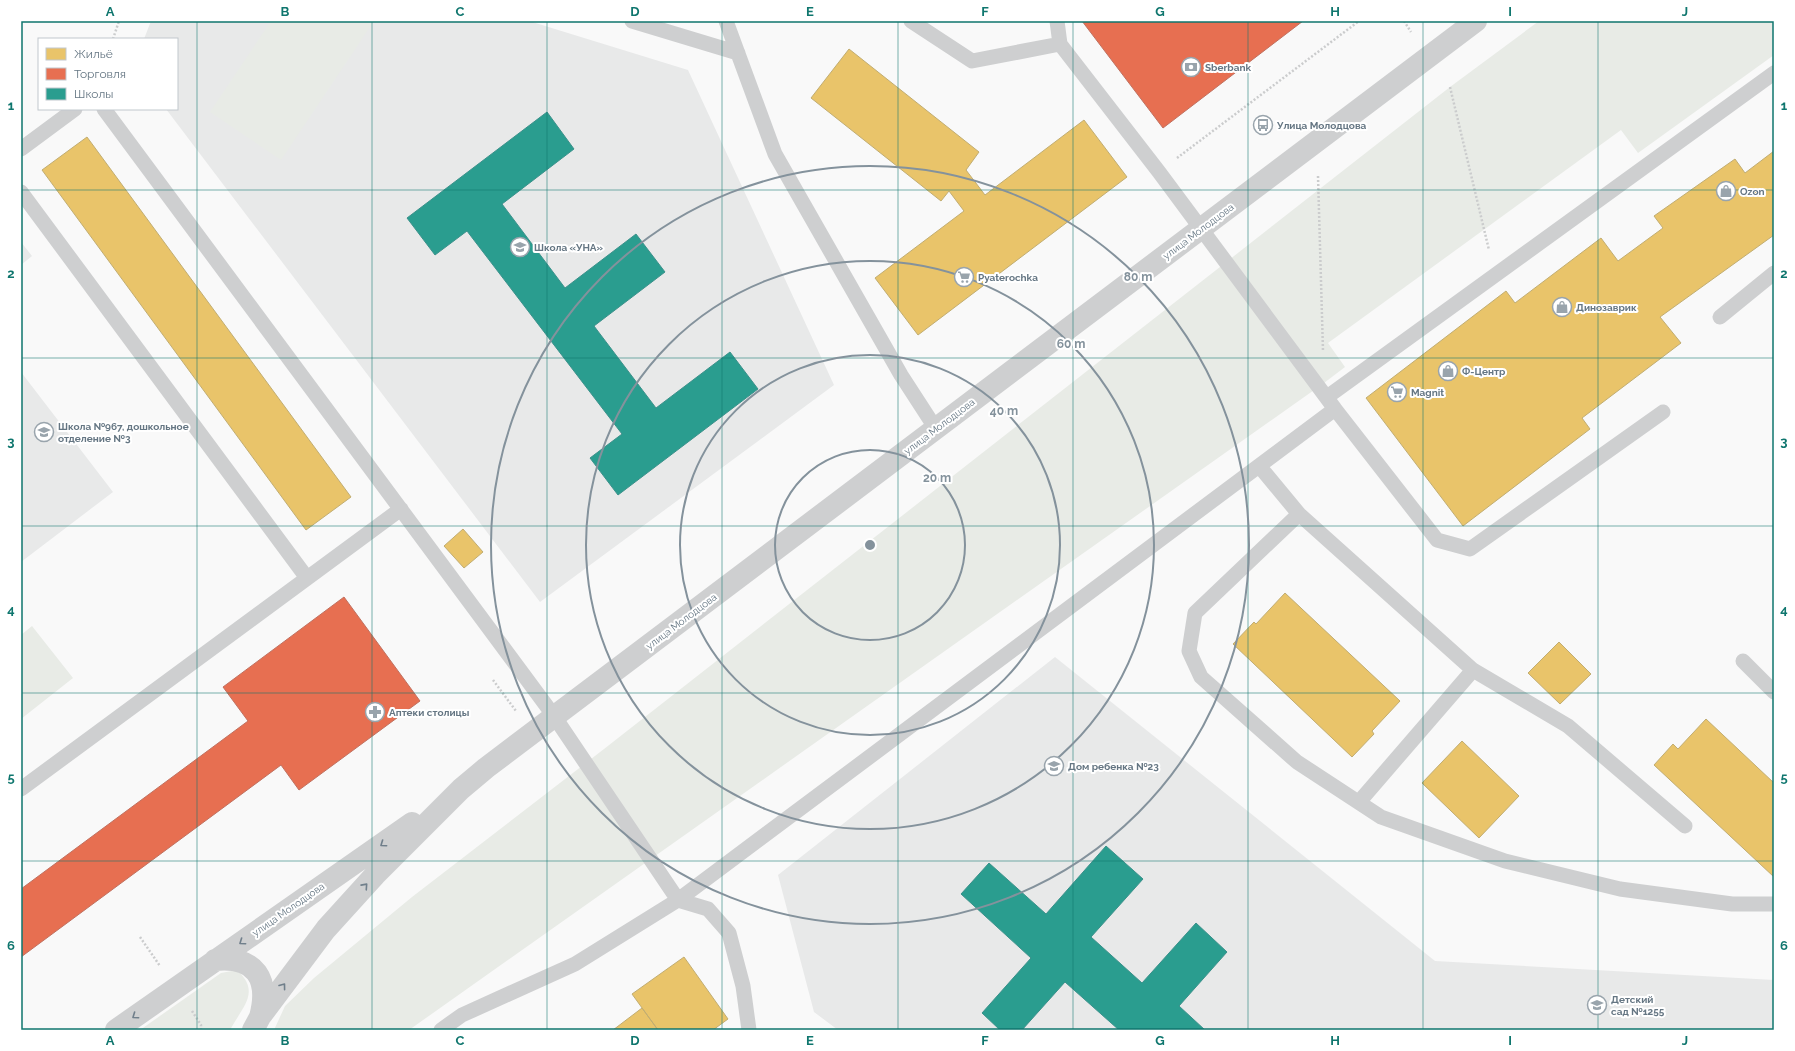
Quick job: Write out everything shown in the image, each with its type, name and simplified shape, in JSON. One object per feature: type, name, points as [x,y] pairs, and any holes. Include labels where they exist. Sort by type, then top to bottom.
[{"type":"street","name":"улица Молодцова","points":[[256,1023],[326,929],[375,875],[461,789],[486,768],[1476,21]]},
{"type":"street","name":"улица Молодцова","points":[[116,1030],[461,789]]},
{"type":"street","points":[[215,960],[230,959],[248,964],[259,975],[263,988],[264,1003],[256,1023]]},
{"type":"lane","points":[[632,21],[738,54]]},
{"type":"lane","points":[[726,21],[775,154],[901,375],[936,429]]},
{"type":"lane","points":[[911,21],[972,61],[1060,44]]},
{"type":"lane","points":[[1057,21],[1060,44],[1159,172],[1331,403],[1437,540],[1470,549],[1663,412]]},
{"type":"lane","points":[[441,1030],[462,1015],[575,964],[678,900],[1260,467],[1331,403],[1494,276],[1774,73]]},
{"type":"lane","points":[[21,149],[74,110]]},
{"type":"lane","points":[[105,110],[554,716],[678,900],[708,909],[729,933],[743,986],[749,1030]]},
{"type":"lane","points":[[21,192],[307,578]]},
{"type":"lane","points":[[1720,317],[1774,273]]},
{"type":"lane","points":[[1260,467],[1299,514],[1473,670],[1568,726],[1684,826]]},
{"type":"lane","points":[[21,789],[401,509]]},
{"type":"lane","points":[[1299,514],[1196,613],[1189,651],[1202,677],[1297,762],[1380,817],[1520,864],[1620,889],[1732,904],[1774,904]]},
{"type":"lane","points":[[1743,661],[1774,692]]},
{"type":"lane","points":[[1359,802],[1473,670]]},
{"type":"path","points":[[113,38],[119,21]]},
{"type":"path","points":[[1159,172],[1359,21]]},
{"type":"path","points":[[1404,21],[1412,32]]},
{"type":"path","points":[[1450,87],[1494,276]]},
{"type":"path","points":[[1317,174],[1323,352]]},
{"type":"path","points":[[493,680],[519,714]]},
{"type":"shaded area","name":"Школа «УНА»","points":[[151,21],[529,21],[688,70],[834,385],[540,602],[167,110],[178,110],[178,38],[144,38]]},
{"type":"shaded area","points":[[271,21],[368,21],[372,24],[281,160],[210,112]]},
{"type":"shaded area","points":[[1539,21],[1774,21],[1774,55],[1638,153],[1621,130],[1328,343],[1345,367],[1324,383],[409,1030],[274,1030],[285,1006],[314,978],[412,897],[604,749],[1450,87]]},
{"type":"shaded area","points":[[21,242],[32,256],[21,265]]},
{"type":"shaded area","name":"Школа №967, дошкольное отделение №3","points":[[21,372],[113,492],[21,562]]},
{"type":"shaded area","points":[[32,626],[73,678],[21,719],[21,635]]},
{"type":"shaded area","name":"Дом ребенка №23","points":[[1055,657],[1435,961],[1774,980],[1774,1030],[838,1030],[814,1012],[778,875]]},
{"type":"shaded area","points":[[237,970],[248,985],[249,992],[244,1006],[230,1030],[140,1030],[221,973]]},
{"type":"building: Жильё","points":[[849,49],[979,152],[966,170],[985,195],[1084,120],[1127,177],[918,335],[875,278],[964,211],[949,191],[941,201],[811,98]]},
{"type":"building: Жильё","points":[[87,137],[351,497],[306,530],[42,170]]},
{"type":"building: Жильё","points":[[1774,151],[1774,235],[1660,317],[1681,343],[1582,418],[1590,429],[1463,526],[1366,398],[1506,291],[1515,303],[1601,238],[1618,261],[1663,228],[1654,216],[1735,159],[1745,173]]},
{"type":"building: Жильё","points":[[463,529],[483,552],[464,568],[444,546]]},
{"type":"building: Жильё","points":[[1285,593],[1400,701],[1372,731],[1374,734],[1352,757],[1233,644],[1254,622],[1256,624]]},
{"type":"building: Жильё","points":[[1559,642],[1591,674],[1560,704],[1528,673]]},
{"type":"building: Жильё","points":[[1706,719],[1774,783],[1774,877],[1654,765],[1673,744],[1678,749]]},
{"type":"building: Жильё","points":[[1462,741],[1519,796],[1479,838],[1422,783]]},
{"type":"building: Жильё","points":[[684,957],[728,1019],[713,1030],[658,1030],[632,994]]},
{"type":"building: Жильё","points":[[642,1008],[658,1030],[613,1030]]},
{"type":"building: Торговля","points":[[1082,21],[1303,21],[1163,128]]},
{"type":"building: Торговля","points":[[344,597],[420,701],[299,790],[281,765],[21,957],[21,889],[248,721],[223,687]]},
{"type":"building: Школы","points":[[547,112],[574,149],[502,204],[565,288],[636,234],[665,272],[594,326],[656,408],[730,352],[758,389],[618,495],[590,458],[622,434],[467,231],[435,255],[407,218]]},
{"type":"building: Школы","points":[[1106,846],[1143,879],[1091,937],[1142,983],[1196,923],[1227,952],[1179,1006],[1205,1030],[1119,1030],[1065,982],[1022,1030],[1000,1030],[982,1013],[1031,958],[961,894],[989,863],[1046,914]]},
{"type":"place","name":"Sberbank","points":[[1191,67]]},
{"type":"place","name":"Улица Молодцова","points":[[1263,125]]},
{"type":"place","name":"Ozon","points":[[1726,191]]},
{"type":"place","name":"Школа «УНА»","points":[[520,247]]},
{"type":"place","name":"Pyaterochka","points":[[964,277]]},
{"type":"place","name":"Динозаврик","points":[[1562,307]]},
{"type":"place","name":"Ф-Центр","points":[[1448,371]]},
{"type":"place","name":"Magnit","points":[[1397,392]]},
{"type":"place","name":"Школа №967, дошкольное отделение №3","points":[[44,432]]},
{"type":"place","name":"Аптеки столицы","points":[[375,712]]},
{"type":"place","name":"Дом ребенка №23","points":[[1054,766]]},
{"type":"place","name":"Детский сад №1255","points":[[1597,1005]]}]
